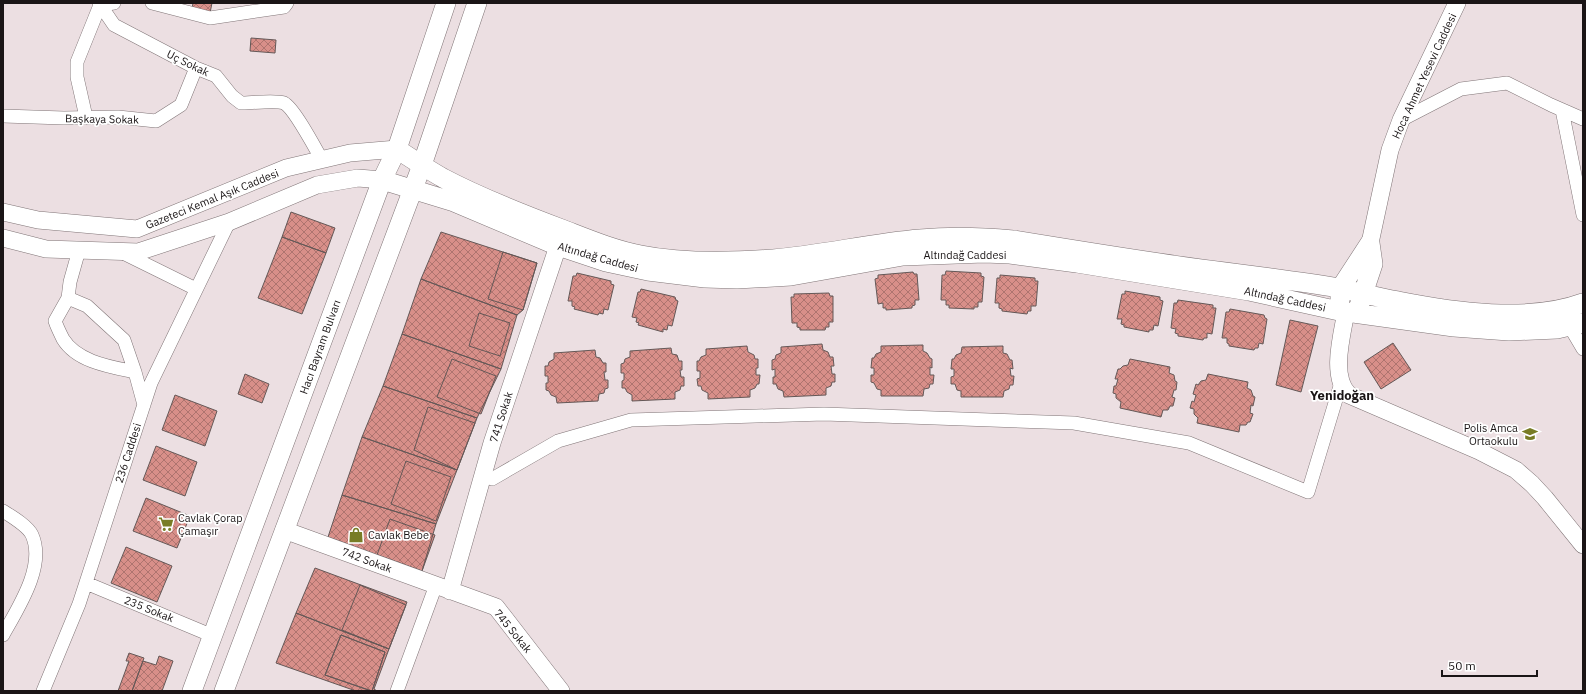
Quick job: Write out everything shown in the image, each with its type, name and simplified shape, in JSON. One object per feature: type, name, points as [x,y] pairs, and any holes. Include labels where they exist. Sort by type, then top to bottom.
[{"type":"main road","name":"Hacı Bayram Bulvarı","points":[[192,691],[382,180],[397,149],[446,3]]},
{"type":"main road","points":[[224,691],[422,165],[477,3]]},
{"type":"main road","name":"Altındağ Caddesi","points":[[397,149],[465,189],[532,218],[599,244],[642,255],[704,261],[771,259],[811,255],[922,238],[971,237],[1013,240],[1157,263],[1340,288],[1433,308],[1492,313],[1543,313],[1570,308],[1583,303]]},
{"type":"main road","name":"Altındağ Caddesi","points":[[382,180],[454,202],[558,246],[627,267],[673,274],[724,279],[791,276],[880,260],[925,254],[1010,254],[1249,290],[1347,312],[1476,329],[1509,331],[1577,325]]},
{"type":"main road","name":"Hoca Ahmet Yesevi Caddesi","points":[[1340,288],[1370,243]]},
{"type":"main road","name":"Hoca Ahmet Yesevi Caddesi","points":[[1347,312],[1364,294],[1373,264],[1370,243]]},
{"type":"main road","points":[[1340,288],[1347,312]]},
{"type":"street","points":[[86,117],[77,77],[77,62],[99,4],[114,3]]},
{"type":"street","points":[[152,3],[210,18],[284,7],[286,3]]},
{"type":"street","name":"Hoca Ahmet Yesevi Caddesi","points":[[1370,243],[1390,150],[1401,120],[1457,3]]},
{"type":"street","name":"Uç Sokak","points":[[99,4],[114,26],[196,68],[216,76],[232,96],[241,103],[284,103],[293,112],[322,160]]},
{"type":"street","name":"Başkaya Sokak","points":[[3,116],[118,117],[156,121],[180,105],[196,68]]},
{"type":"street","points":[[1401,120],[1461,89],[1507,83],[1583,119]]},
{"type":"street","points":[[1562,110],[1583,216]]},
{"type":"street","name":"Gazeteci Kemal Aşık Caddesi","points":[[3,212],[38,220],[137,229],[182,212],[206,200],[286,168],[350,153],[397,149]]},
{"type":"street","name":"Gazeteci Kemal Aşık Caddesi","points":[[3,238],[46,249],[138,252],[229,222],[317,185],[358,178],[382,180]]},
{"type":"street","name":"236 Caddesi","points":[[43,691],[79,604],[151,383],[229,222]]},
{"type":"street","name":"741 Sokak","points":[[443,588],[558,246]]},
{"type":"street","points":[[79,250],[70,282],[68,298],[55,321],[63,340],[78,355],[110,367],[135,372]]},
{"type":"street","points":[[119,251],[196,289]]},
{"type":"street","points":[[68,298],[87,306],[124,340],[135,372],[144,406]]},
{"type":"street","points":[[1347,312],[1339,363],[1341,383],[1349,395],[1516,470],[1545,498],[1583,545]]},
{"type":"street","points":[[1577,325],[1583,349]]},
{"type":"street","points":[[492,479],[558,441],[631,420],[824,414],[1074,423],[1189,443],[1308,492],[1341,383]]},
{"type":"street","points":[[3,511],[13,517],[31,533],[36,551],[32,577],[3,635]]},
{"type":"street","name":"742 Sokak","points":[[284,530],[443,588]]},
{"type":"street","name":"235 Sokak","points":[[86,583],[213,636]]},
{"type":"street","points":[[397,691],[443,588]]},
{"type":"street","name":"745 Sokak","points":[[443,588],[496,607],[560,691]]},
{"type":"building","points":[[193,3],[212,3],[210,13],[192,9]]},
{"type":"building","points":[[251,38],[276,40],[275,53],[250,51]]},
{"type":"building","points":[[291,212],[335,228],[326,253],[282,237]]},
{"type":"building","points":[[441,232],[537,263],[523,310],[517,315],[421,279]]},
{"type":"building","points":[[282,237],[326,253],[302,314],[258,298]]},
{"type":"building","points":[[503,252],[537,263],[523,310],[488,299]]},
{"type":"building","points":[[946,271],[981,273],[981,276],[984,277],[982,302],[978,302],[978,307],[974,307],[974,309],[949,308],[949,305],[946,305],[946,300],[941,300],[942,275],[945,275]]},
{"type":"building","points":[[913,272],[914,274],[917,274],[919,300],[915,300],[915,305],[912,306],[912,308],[886,310],[886,308],[883,308],[883,303],[878,304],[875,279],[878,278],[878,275]]},
{"type":"building","points":[[577,273],[611,281],[611,284],[614,285],[608,310],[604,309],[603,314],[599,313],[598,315],[574,309],[575,307],[572,306],[572,301],[568,301],[573,276],[576,276]]},
{"type":"building","points":[[1000,275],[1035,278],[1035,281],[1038,281],[1036,306],[1031,306],[1031,311],[1028,311],[1027,314],[1002,311],[1002,309],[999,308],[999,303],[995,303],[997,278],[1000,278]]},
{"type":"building","points":[[421,279],[517,315],[501,369],[402,334]]},
{"type":"building","points":[[641,289],[675,297],[678,301],[672,326],[668,325],[667,330],[663,329],[663,332],[638,325],[639,323],[636,322],[637,318],[632,317],[638,292],[640,292]]},
{"type":"building","points":[[1125,291],[1160,297],[1160,300],[1163,301],[1158,326],[1154,325],[1153,330],[1149,330],[1149,332],[1124,327],[1124,325],[1121,324],[1122,319],[1117,319],[1122,294],[1125,294]]},
{"type":"building","points":[[829,293],[830,296],[833,296],[833,322],[829,322],[829,327],[826,327],[825,330],[800,330],[800,328],[797,327],[797,323],[792,323],[791,297],[794,297],[794,294]]},
{"type":"building","points":[[1178,300],[1213,305],[1213,308],[1216,308],[1212,334],[1207,333],[1207,338],[1204,338],[1203,340],[1178,336],[1178,334],[1175,333],[1176,329],[1171,328],[1174,303],[1177,303]]},
{"type":"building","points":[[1230,309],[1264,315],[1267,319],[1263,344],[1259,343],[1258,348],[1255,348],[1254,350],[1229,346],[1227,343],[1227,338],[1222,338],[1226,312],[1229,312]]},
{"type":"building","points":[[479,313],[510,323],[500,356],[469,346]]},
{"type":"building","points":[[1290,320],[1318,326],[1301,392],[1276,385]]},
{"type":"building","points":[[402,334],[501,369],[477,418],[383,386]]},
{"type":"building","points":[[1393,343],[1411,370],[1381,389],[1364,362]]},
{"type":"building","points":[[822,344],[823,350],[828,352],[830,357],[833,357],[834,366],[831,366],[832,374],[835,374],[835,382],[832,382],[831,386],[826,388],[826,395],[784,397],[783,391],[778,389],[776,384],[773,384],[775,369],[772,370],[772,360],[775,359],[776,355],[781,353],[781,347]]},
{"type":"building","points":[[923,345],[923,351],[932,359],[930,375],[934,375],[933,384],[930,384],[929,388],[924,389],[923,396],[881,396],[881,390],[877,389],[874,383],[871,382],[871,375],[874,375],[874,368],[871,368],[872,358],[881,352],[881,346]]},
{"type":"building","points":[[747,346],[748,352],[754,355],[755,359],[758,359],[756,375],[760,375],[759,384],[750,390],[750,397],[708,399],[708,393],[702,390],[701,386],[698,386],[697,379],[700,378],[700,371],[697,371],[697,361],[706,355],[706,349]]},
{"type":"building","points":[[1003,346],[1003,353],[1007,354],[1010,360],[1012,360],[1013,369],[1010,368],[1011,376],[1014,376],[1013,385],[1010,385],[1009,389],[1004,391],[1003,397],[961,397],[961,391],[957,390],[955,384],[951,384],[951,377],[954,376],[954,369],[951,369],[952,359],[961,353],[962,347]]},
{"type":"building","points":[[671,348],[672,354],[677,355],[679,361],[682,361],[682,370],[680,370],[681,377],[684,377],[684,386],[681,386],[680,390],[675,392],[675,399],[632,401],[632,395],[627,392],[625,388],[622,388],[624,373],[621,373],[621,364],[624,363],[625,359],[630,357],[630,351]]},
{"type":"building","points":[[595,350],[596,357],[600,358],[603,363],[606,363],[606,372],[604,372],[605,380],[608,380],[608,388],[605,389],[604,393],[599,394],[598,401],[557,403],[556,397],[551,395],[549,391],[546,390],[548,376],[545,376],[545,366],[548,366],[549,362],[554,359],[554,353]]},
{"type":"building","points":[[452,359],[496,376],[481,414],[437,397]]},
{"type":"building","points":[[1130,359],[1170,367],[1169,373],[1174,375],[1175,381],[1177,382],[1176,390],[1174,390],[1172,397],[1175,398],[1173,406],[1170,406],[1168,410],[1163,410],[1161,417],[1120,408],[1121,402],[1116,398],[1116,394],[1113,393],[1114,386],[1116,386],[1118,379],[1115,379],[1118,369],[1128,365]]},
{"type":"building","points":[[245,374],[269,384],[262,403],[238,394]]},
{"type":"building","points":[[1208,374],[1248,382],[1247,388],[1251,390],[1253,396],[1255,397],[1253,406],[1251,405],[1250,413],[1253,414],[1250,422],[1246,425],[1240,425],[1239,432],[1197,423],[1198,418],[1194,414],[1194,409],[1190,408],[1196,395],[1193,394],[1196,384],[1198,385],[1201,381],[1206,380]]},
{"type":"building","points":[[383,386],[477,418],[457,470],[362,437]]},
{"type":"building","points":[[175,395],[217,411],[205,446],[162,430]]},
{"type":"building","points":[[428,407],[475,423],[457,470],[414,450]]},
{"type":"building","points":[[362,437],[457,470],[436,524],[342,495]]},
{"type":"building","points":[[156,446],[197,462],[185,496],[143,480]]},
{"type":"building","points":[[406,461],[451,477],[436,521],[391,504]]},
{"type":"building","points":[[342,495],[436,524],[422,571],[328,537]]},
{"type":"building","points":[[146,498],[190,516],[177,548],[133,531]]},
{"type":"building","points":[[390,519],[435,535],[422,571],[377,555]]},
{"type":"building","points":[[126,547],[172,566],[157,602],[111,583]]},
{"type":"building","points":[[315,568],[407,602],[389,649],[296,613]]},
{"type":"building","points":[[360,585],[406,605],[389,649],[342,630]]},
{"type":"building","points":[[296,613],[389,649],[374,689],[377,691],[372,691],[385,652],[341,635],[325,675],[371,691],[356,691],[276,663]]},
{"type":"building","points":[[341,635],[385,652],[372,691],[325,675]]},
{"type":"building","points":[[129,653],[144,658],[132,691],[118,691],[129,661],[126,661]]},
{"type":"building","points":[[159,656],[173,661],[162,691],[132,691],[143,661],[156,665]]},
{"type":"place","name":"Polis Amca Ortaokulu","points":[[1530,434]]},
{"type":"place","name":"Cavlak Çorap Çamaşır","points":[[166,524]]},
{"type":"place","name":"Cavlak Bebe","points":[[356,535]]},
{"type":"district","name":"Yenidoğan","points":[[1342,395]]}]
